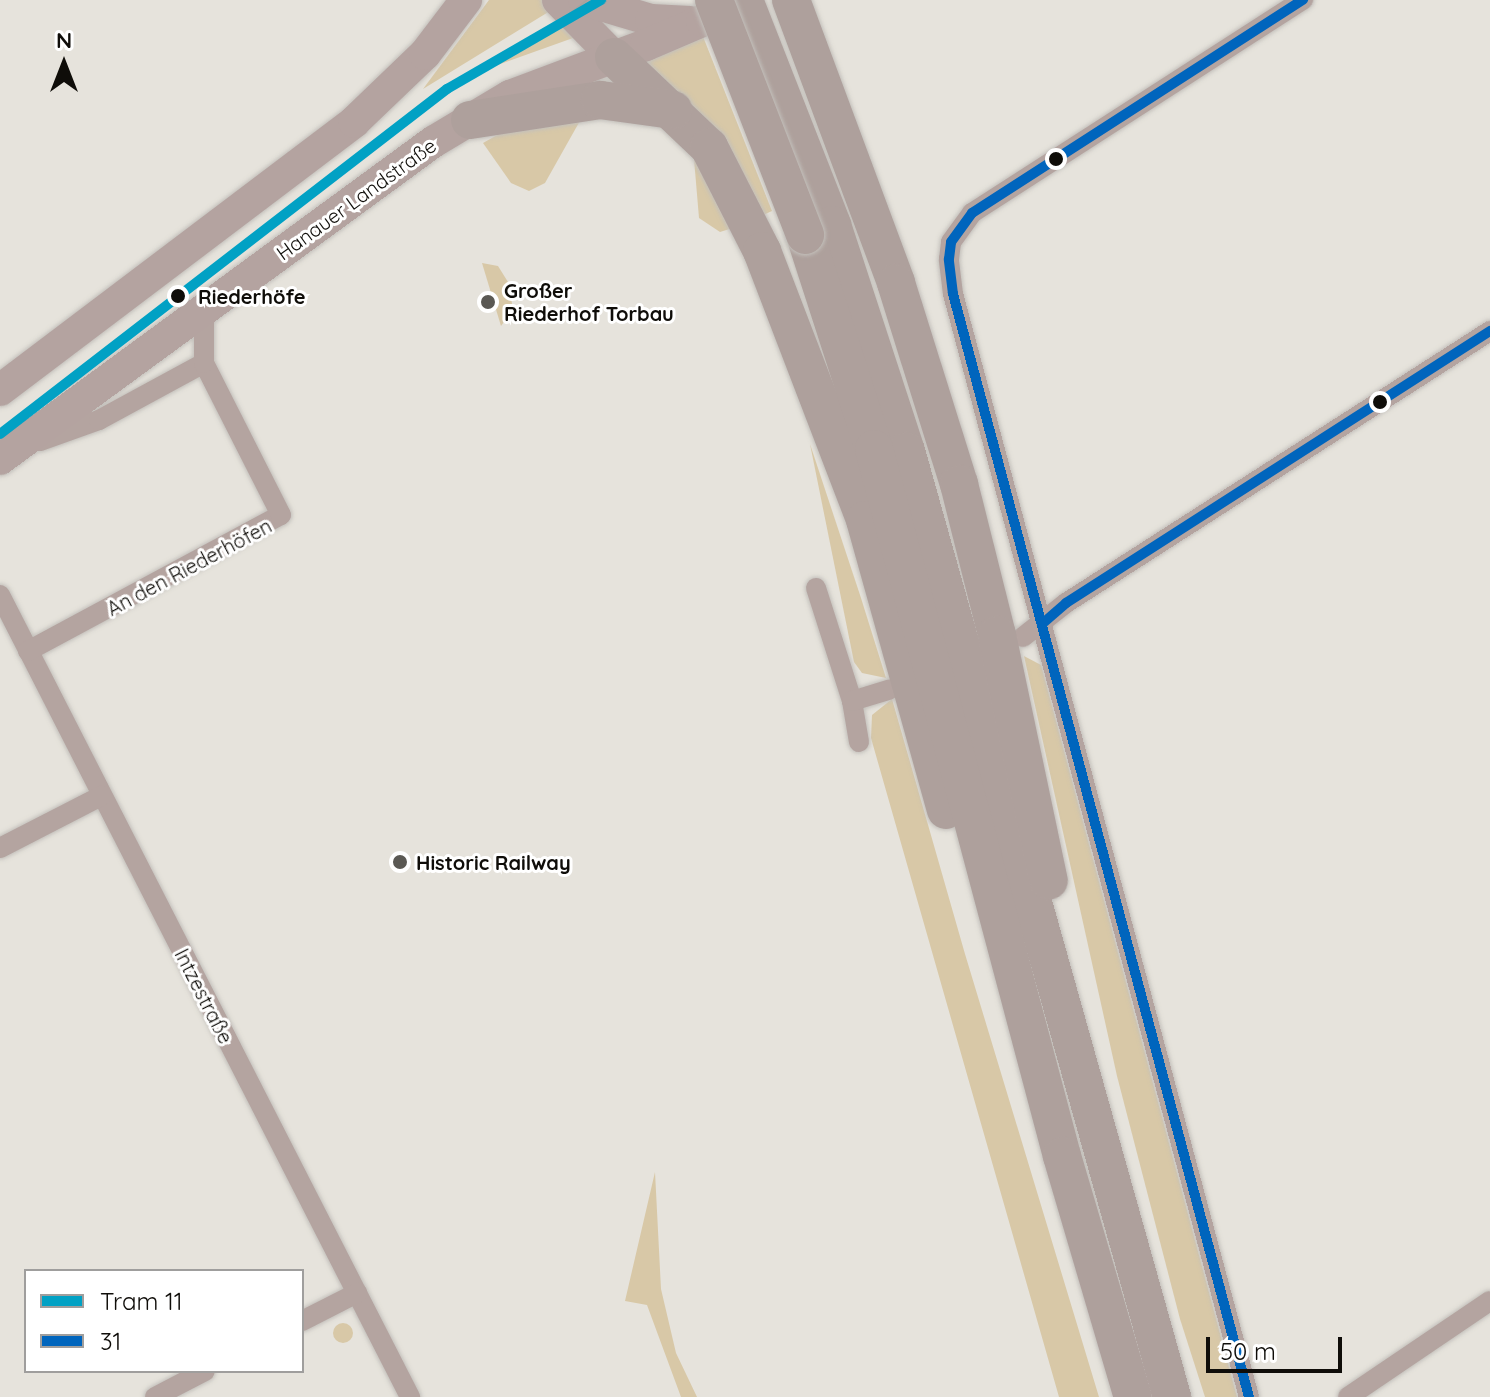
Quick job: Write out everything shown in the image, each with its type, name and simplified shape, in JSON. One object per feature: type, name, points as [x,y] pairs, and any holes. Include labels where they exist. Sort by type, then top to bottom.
[{"type":"highway","points":[[791,0],[896,283],[973,538],[1066,965],[1095,1131]]},
{"type":"highway","points":[[813,0],[816,53],[846,146]]},
{"type":"highway","points":[[720,6],[818,230],[906,451],[1172,1397]]},
{"type":"highway","points":[[614,57],[675,111],[709,147],[740,201],[826,406],[865,520],[964,865],[1018,990]]},
{"type":"highway","points":[[470,120],[518,108],[600,100],[675,111]]},
{"type":"highway","points":[[818,230],[1018,990],[1133,1397]]},
{"type":"main road","points":[[0,390],[354,122],[425,54],[466,0]]},
{"type":"main road","points":[[558,0],[614,57]]},
{"type":"main road","points":[[584,0],[651,20],[720,6]]},
{"type":"main road","name":"Hanauer Landstraße","points":[[7,455],[470,120],[538,83],[614,57],[720,6]]},
{"type":"street","points":[[1249,1397],[953,294],[951,242],[972,213],[1303,0]]},
{"type":"street","name":"An den Riederhöfen","points":[[28,651],[281,515],[204,363],[204,311]]},
{"type":"street","points":[[1023,637],[1066,603],[1490,331]]},
{"type":"street","points":[[7,455],[99,420],[204,363]]},
{"type":"street","points":[[816,588],[852,701],[859,742]]},
{"type":"street","name":"Intzestraße","points":[[0,595],[410,1397]]},
{"type":"street","points":[[852,701],[889,690]]},
{"type":"street","points":[[0,848],[101,796]]},
{"type":"street","points":[[304,1320],[357,1293]]},
{"type":"street","points":[[1348,1397],[1490,1301]]},
{"type":"street","points":[[155,1397],[201,1373]]},
{"type":"shaded area","points":[[489,0],[543,0],[550,11],[423,89]]},
{"type":"shaded area","points":[[562,27],[573,38],[492,67]]},
{"type":"shaded area","points":[[702,34],[772,211],[759,217],[638,62]]},
{"type":"shaded area","points":[[581,119],[545,183],[529,191],[511,183],[483,143],[499,134]]},
{"type":"shaded area","points":[[693,147],[739,226],[720,232],[699,218]]},
{"type":"shaded area","points":[[482,263],[498,266],[508,282],[513,309],[501,326]]},
{"type":"shaded area","points":[[810,444],[886,678],[862,673],[854,662]]},
{"type":"shaded area","points":[[1024,656],[1041,665],[1237,1397],[1205,1397],[1180,1319],[1117,1076]]},
{"type":"shaded area","points":[[892,699],[965,954],[1099,1397],[1059,1397],[871,738],[872,715]]},
{"type":"shaded area","points":[[655,1172],[661,1289],[676,1353],[697,1397],[681,1397],[647,1305],[625,1301]]},
{"type":"shaded area","points":[[343,1323],[350,1326],[353,1333],[350,1340],[343,1343],[336,1340],[333,1333],[336,1326]]},
{"type":"tram line","points":[[554,26],[587,0]]},
{"type":"tram line","name":"11","points":[[0,434],[447,89],[601,0]]},
{"type":"transit line","name":"31","points":[[1249,1397],[953,294],[949,259],[951,242],[972,213],[1303,0]]},
{"type":"transit line","name":"31","points":[[1042,624],[1066,603],[1490,331]]},
{"type":"place","name":"Riederhöfe","points":[[178,296]]},
{"type":"place","name":"Großer Riederhof Torbau","points":[[488,302]]},
{"type":"place","name":"Historic Railway","points":[[400,862]]}]
